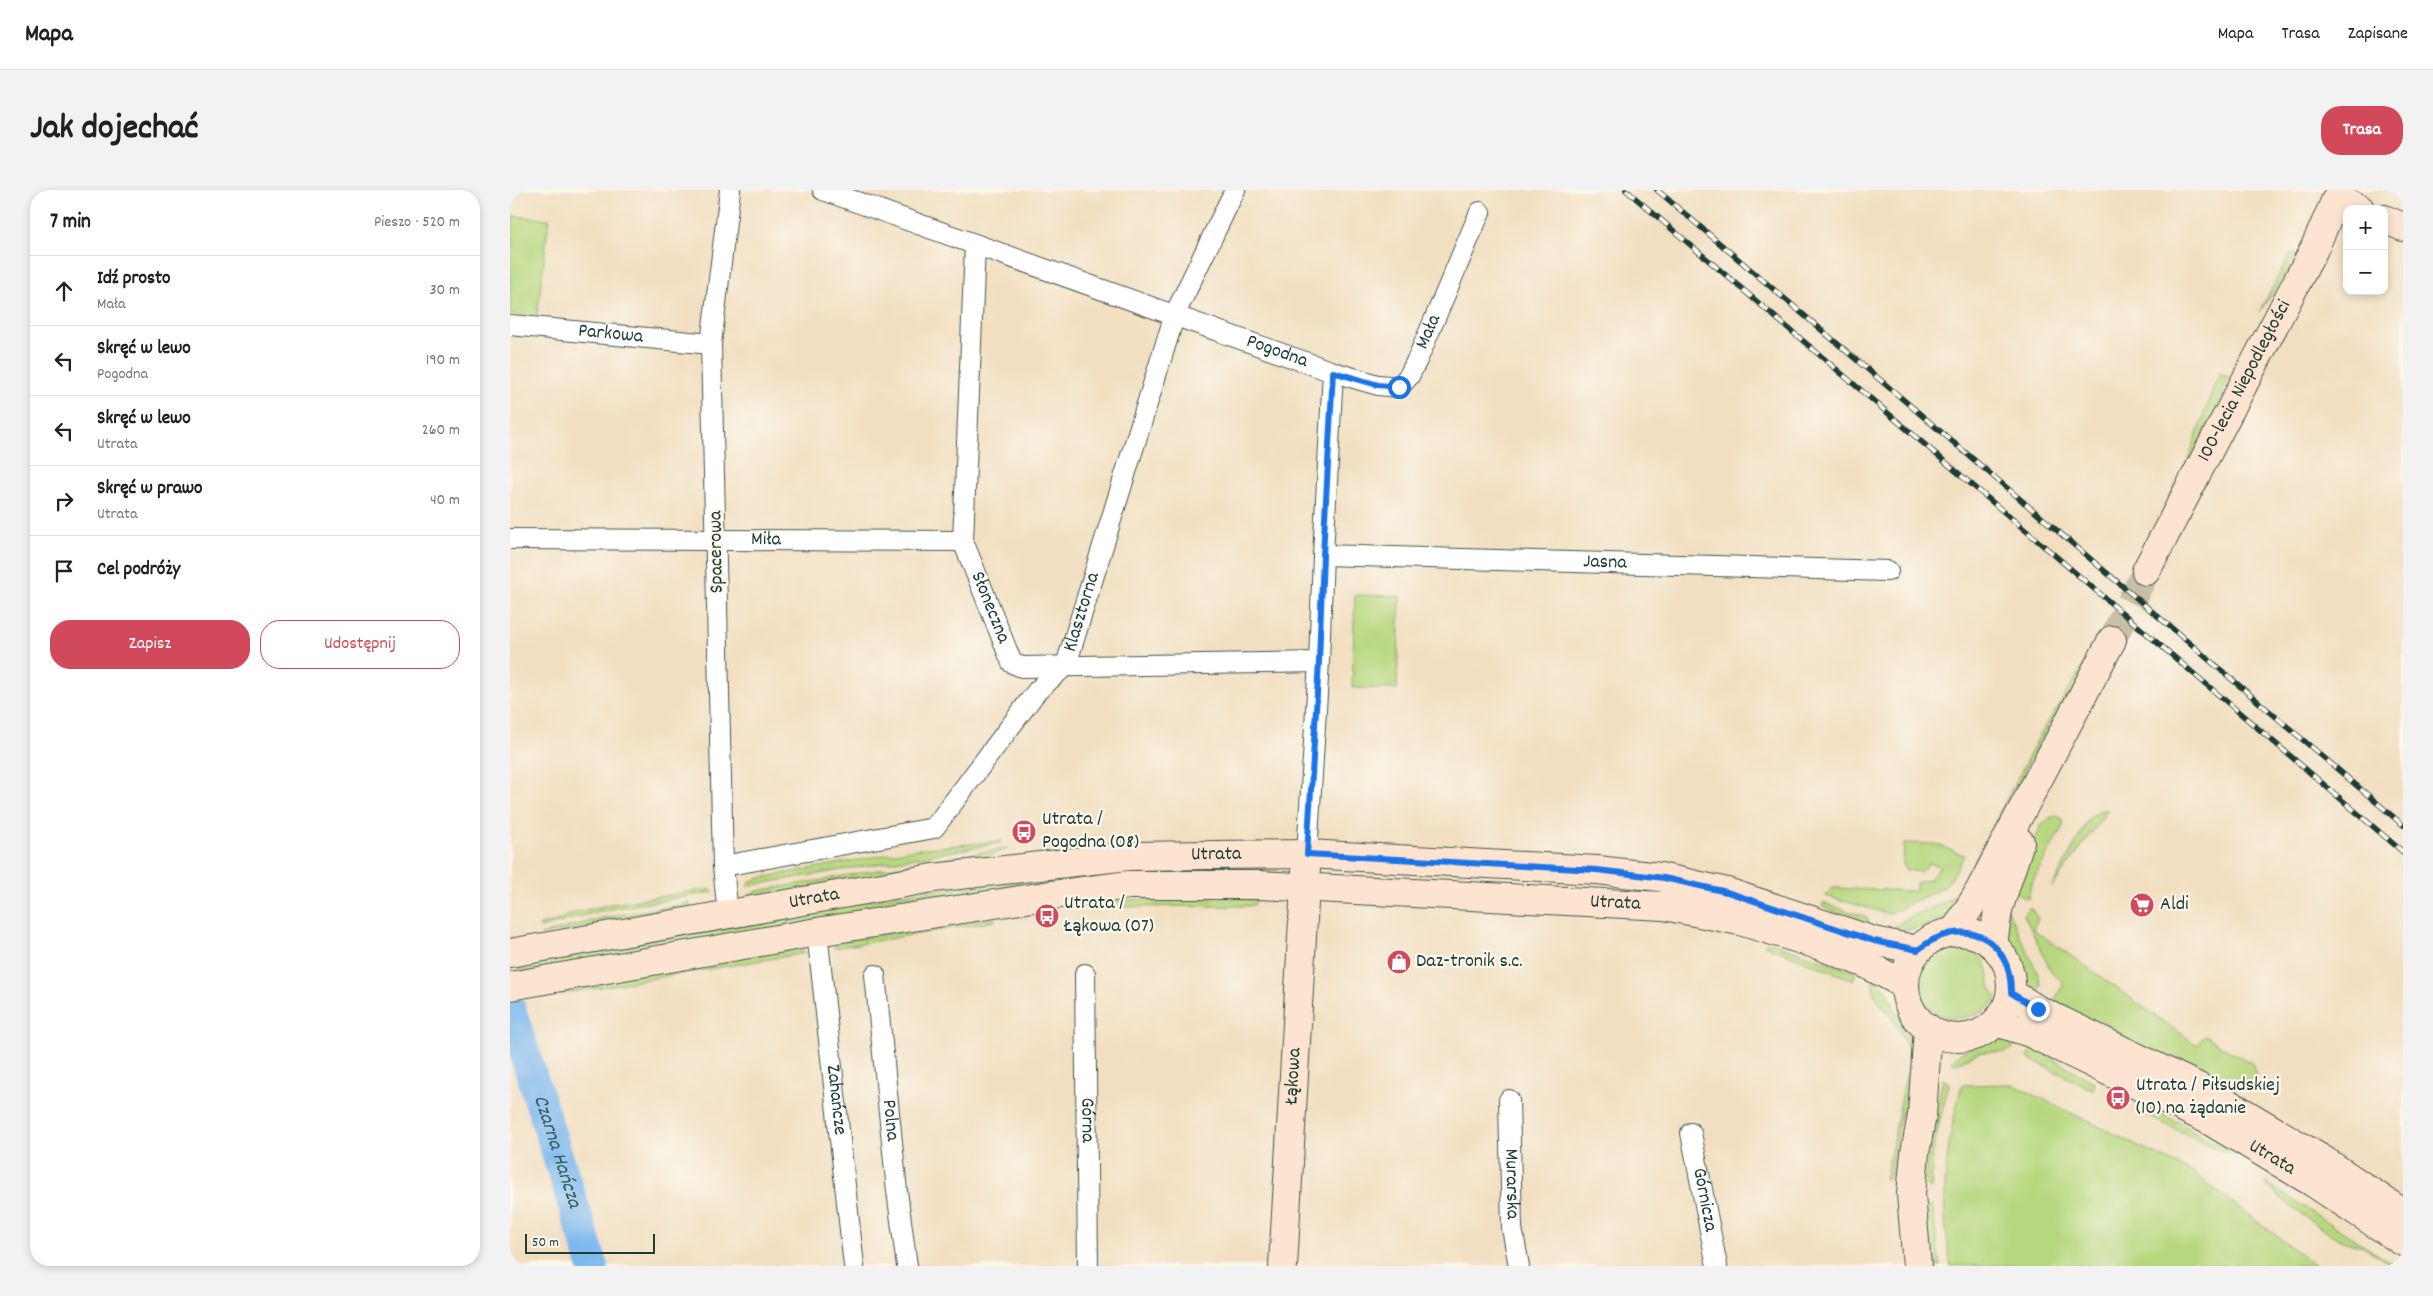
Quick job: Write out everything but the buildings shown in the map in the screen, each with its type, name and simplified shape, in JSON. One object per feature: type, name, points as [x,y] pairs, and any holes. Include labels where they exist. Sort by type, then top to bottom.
[{"type":"main road","name":"100-lecia Niepodległości","points":[[2146,571],[2314,249],[2346,199]]},
{"type":"main road","points":[[2388,221],[2403,227]]},
{"type":"main road","points":[[1954,932],[1976,897],[2112,640]]},
{"type":"main road","points":[[1993,945],[1998,910],[2015,856],[2059,742]]},
{"type":"main road","name":"Łąkowa","points":[[1283,1266],[1307,854]]},
{"type":"main road","name":"Utrata","points":[[511,953],[933,878],[1128,856],[1307,854],[1597,870],[1664,878],[1727,892],[1874,941],[1918,950]]},
{"type":"main road","name":"Utrata","points":[[515,985],[816,932],[1045,896],[1130,885],[1305,886],[1664,906],[1740,921],[1818,945],[1866,964],[1905,985]]},
{"type":"main road","points":[[1954,932],[1972,934],[1993,945],[2007,964],[2011,978],[2011,993],[2006,1008],[1996,1022],[1985,1031],[1972,1036],[1957,1038],[1942,1035],[1928,1028],[1916,1016],[1908,1002],[1905,985],[1909,966],[1918,950],[1931,939],[1954,932]]},
{"type":"main road","name":"Utrata","points":[[2011,993],[2038,1009],[2211,1093],[2325,1161],[2403,1213]]},
{"type":"main road","name":"Utrata","points":[[1996,1022],[2030,1033],[2208,1120],[2312,1182],[2403,1242]]},
{"type":"main road","points":[[1917,1266],[1911,1194],[1922,1114],[1928,1028]]},
{"type":"main road","points":[[1922,1114],[1942,1066],[1957,1038]]},
{"type":"street","name":"Spacerowa","points":[[728,914],[723,866],[717,539],[711,344],[730,190]]},
{"type":"street","name":"Pogodna","points":[[824,190],[1333,372],[1319,662],[1307,854]]},
{"type":"street","name":"Klasztorna","points":[[723,866],[934,828],[1037,691],[1066,665],[1175,314],[1236,190]]},
{"type":"street","name":"Mała","points":[[1333,372],[1378,385],[1399,387],[1409,376],[1418,358],[1480,212]]},
{"type":"street","name":"Słoneczna","points":[[975,245],[963,541],[1012,663],[1022,667],[1319,662]]},
{"type":"street","name":"Parkowa","points":[[510,325],[711,344]]},
{"type":"street","name":"Miła","points":[[510,539],[963,541]]},
{"type":"street","name":"Jasna","points":[[1323,555],[1888,571]]},
{"type":"street","name":"Zahańcze","points":[[816,932],[854,1266]]},
{"type":"street","name":"Górna","points":[[1085,974],[1088,1266]]},
{"type":"street","name":"Polna","points":[[875,975],[896,1190],[907,1266]]},
{"type":"street","name":"Murarska","points":[[1509,1100],[1512,1228],[1519,1266]]},
{"type":"street","name":"Górnicza","points":[[1690,1133],[1717,1266]]},
{"type":"green space","points":[[513,216],[549,219],[537,317],[510,314],[510,247],[512,247]]},
{"type":"green space","points":[[2291,253],[2297,253],[2282,280],[2259,312]]},
{"type":"green space","points":[[2220,373],[2227,376],[2221,402],[2170,498],[2168,498],[2188,460],[2215,383],[2220,378]]},
{"type":"green space","points":[[1355,595],[1400,596],[1397,689],[1352,688]]},
{"type":"green space","points":[[2099,634],[2102,635],[2081,678],[2037,746],[1975,875],[1969,872],[2037,740],[2078,675]]},
{"type":"green space","points":[[2101,810],[2108,810],[2052,887],[2089,818]]},
{"type":"green space","points":[[2058,816],[2063,820],[2063,826],[2031,884],[2028,899],[2011,890],[2028,860],[2041,825],[2051,817]]},
{"type":"green space","points":[[1001,841],[1001,843],[747,886],[751,881],[760,878],[917,849]]},
{"type":"green space","points":[[1904,843],[1935,844],[1964,855],[1953,876],[1944,887],[1889,914],[1826,896],[1831,889],[1835,888],[1916,891],[1916,883],[1930,879],[1940,867],[1929,863],[1920,872],[1906,870],[1903,863]]},
{"type":"green space","points":[[1008,848],[981,860],[833,886],[831,878]]},
{"type":"green space","points":[[829,879],[830,886],[751,897],[749,895],[757,891]]},
{"type":"green space","points":[[1032,880],[980,894],[520,973],[519,968],[562,956],[916,892]]},
{"type":"green space","points":[[709,889],[714,892],[600,911],[540,928],[540,925],[557,921],[570,914],[611,904]]},
{"type":"green space","points":[[1962,890],[1968,891],[1953,912],[1943,918],[1915,929],[1889,931],[1904,921],[1954,896]]},
{"type":"green space","points":[[1235,898],[1256,900],[1254,905],[1249,906],[1090,907],[1115,900]]},
{"type":"green space","points":[[690,903],[691,910],[540,935],[601,918]]},
{"type":"green space","points":[[1823,903],[1866,917],[1870,925],[1869,929],[1822,906]]},
{"type":"green space","points":[[2006,907],[2038,974],[2041,984],[2036,998],[2024,983],[2007,938]]},
{"type":"green space","points":[[2030,907],[2038,919],[2033,929],[2197,1045],[2205,1035],[2227,1050],[2252,1063],[2256,1074],[2252,1081],[2242,1087],[2229,1088],[2052,1005],[2064,983],[2051,971],[2024,915]]},
{"type":"green space","points":[[995,919],[995,921],[834,948],[839,942],[968,920]]},
{"type":"green space","points":[[1768,941],[1856,973],[1853,980],[1764,945]]},
{"type":"green space","points":[[1959,947],[1972,951],[1981,957],[1988,970],[1992,991],[1997,997],[1984,1011],[1975,1015],[1955,1018],[1936,1013],[1928,1007],[1923,1000],[1913,975],[1922,964],[1939,951]]},
{"type":"green space","points":[[796,949],[806,953],[691,972],[690,965]]},
{"type":"green space","points":[[688,965],[689,972],[561,994],[544,992]]},
{"type":"green space","points":[[1872,977],[1887,990],[1895,1010],[1913,1038],[1917,1055],[1908,1049],[1898,1027],[1874,994]]},
{"type":"green space","points":[[2000,1040],[2016,1042],[2013,1048],[2005,1052],[1979,1052],[1957,1063],[1952,1062],[1967,1049]]},
{"type":"green space","points":[[2033,1047],[2095,1083],[2093,1090],[2028,1058]]},
{"type":"green space","points":[[1913,1072],[1914,1082],[1900,1117],[1891,1175],[1885,1181],[1906,1075]]},
{"type":"green space","points":[[1943,1079],[1949,1083],[1933,1149],[1931,1189],[1926,1185],[1924,1179],[1932,1127]]},
{"type":"green space","points":[[2012,1084],[2192,1172],[2316,1266],[1951,1266],[1945,1220],[1946,1175],[1951,1131],[1962,1085]]},
{"type":"green space","points":[[2143,1106],[2176,1121],[2230,1151],[2228,1154],[2140,1112]]},
{"type":"green space","points":[[2265,1182],[2396,1266],[2392,1266],[2363,1247],[2344,1241],[2324,1230],[2287,1204]]},
{"type":"green space","points":[[1932,1205],[1940,1266],[1926,1266],[1922,1214],[1927,1207]]},
{"type":"waterway","name":"Czarna Hańcza","points":[[510,1008],[593,1266]]},
{"type":"tunnel","points":[[2112,640],[2146,571]]},
{"type":"railway","points":[[1626,190],[2403,852]]},
{"type":"railway","points":[[1657,190],[2403,825]]},
{"type":"place","name":"Utrata / Pogodna (08)","points":[[1024,832]]},
{"type":"place","name":"Aldi","points":[[2142,905]]},
{"type":"place","name":"Utrata / Łąkowa (07)","points":[[1047,916]]},
{"type":"place","name":"Daz-tronik s.c.","points":[[1399,962]]},
{"type":"place","name":"Utrata / Piłsudskiej (10) na żądanie","points":[[2118,1098]]},
{"type":"route","points":[[1399,387],[1378,385],[1333,372],[1319,662],[1307,854],[1597,870],[1664,878],[1727,892],[1874,941],[1918,950],[1931,939],[1946,933],[1962,932],[1972,934],[1984,939],[2000,952],[2007,964],[2011,978],[2011,993],[2038,1009]]}]
